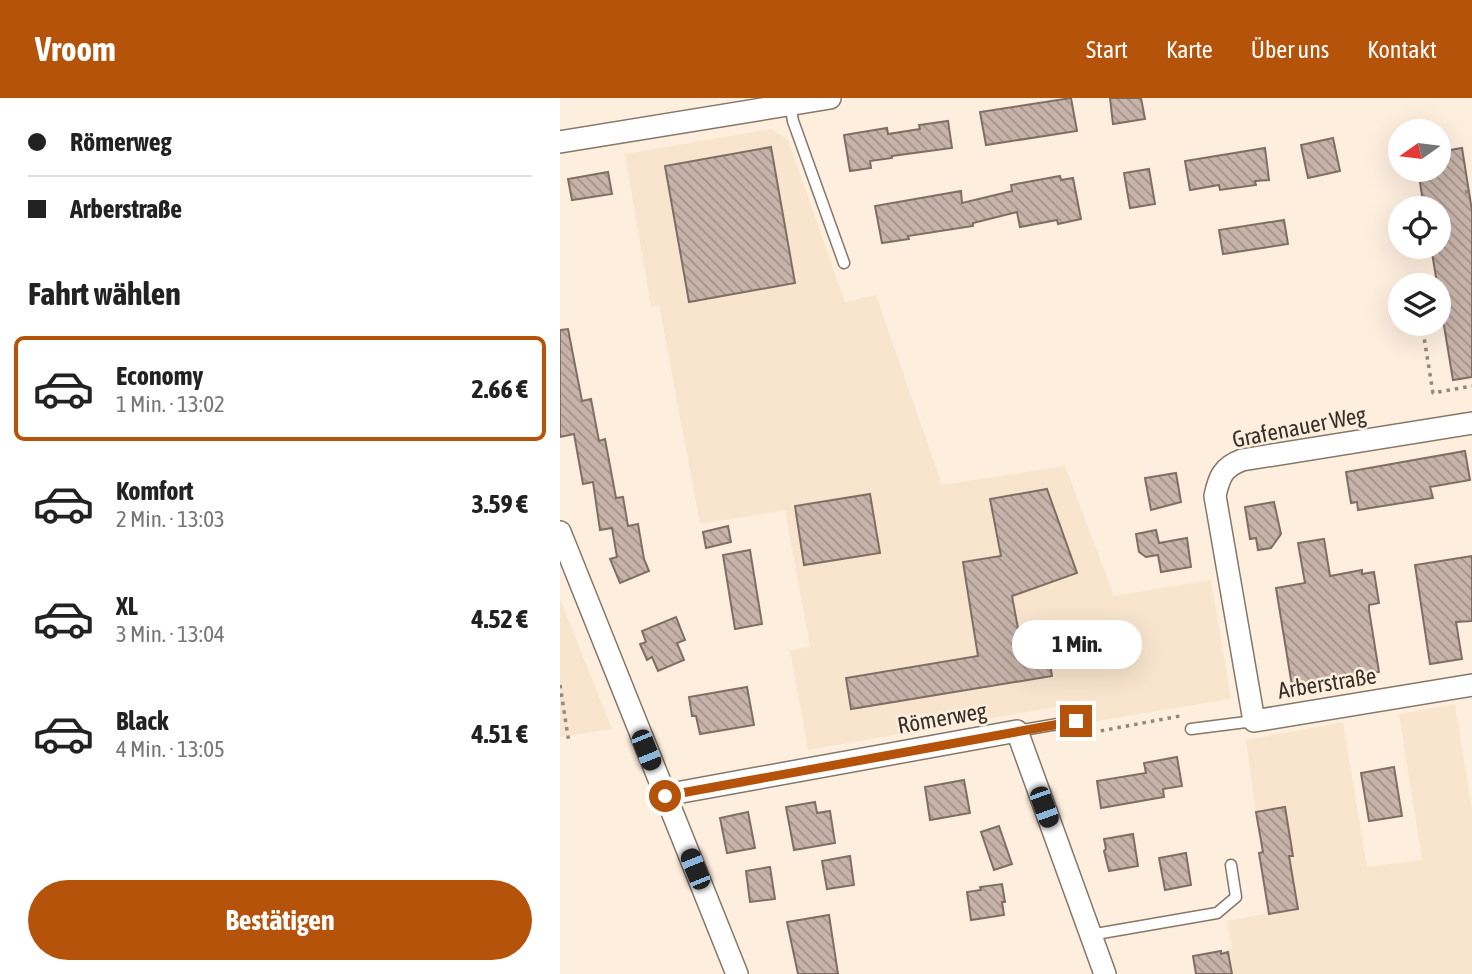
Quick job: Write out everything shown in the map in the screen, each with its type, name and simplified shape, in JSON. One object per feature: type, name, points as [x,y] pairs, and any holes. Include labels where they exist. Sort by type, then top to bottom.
[{"type":"street","points":[[560,142],[778,103],[830,98]]},
{"type":"street","name":"Grafenauer Weg","points":[[1254,721],[1215,496],[1221,473],[1231,464],[1242,460],[1472,423]]},
{"type":"street","points":[[560,533],[565,559],[665,796],[730,972]]},
{"type":"street","name":"Arberstraße","points":[[1254,721],[1472,685]]},
{"type":"street","name":"Römerweg","points":[[665,796],[1017,731],[1105,974]]},
{"type":"lane","points":[[778,103],[793,121],[844,263]]},
{"type":"lane","points":[[1017,731],[1076,721]]},
{"type":"lane","name":"Arberstraße","points":[[1191,729],[1254,721]]},
{"type":"lane","points":[[1090,934],[1217,913],[1236,897],[1231,865]]},
{"type":"path","points":[[1465,192],[1472,191]]},
{"type":"path","points":[[1424,336],[1433,393],[1472,386]]},
{"type":"path","points":[[560,685],[569,743]]},
{"type":"path","points":[[1076,721],[1084,734],[1185,716]]},
{"type":"shaded area","points":[[771,129],[788,140],[845,302],[876,295],[942,485],[1065,466],[1114,596],[1211,580],[1231,699],[1091,722],[1085,702],[808,750],[790,650],[810,647],[785,510],[700,524],[659,305],[651,307],[625,154]]},
{"type":"shaded area","points":[[560,599],[612,729],[560,737]]},
{"type":"shaded area","points":[[1455,704],[1472,810],[1472,974],[1196,974],[1193,956],[1232,949],[1227,921],[1269,913],[1246,740],[1343,722],[1367,867],[1422,860],[1399,714]]},
{"type":"building","points":[[1071,98],[1077,131],[986,145],[980,112]]},
{"type":"building","points":[[1110,98],[1141,98],[1145,119],[1113,124]]},
{"type":"building","points":[[948,121],[952,148],[892,156],[870,161],[871,168],[850,171],[844,135],[887,128],[888,134],[920,129],[919,125]]},
{"type":"building","points":[[1333,138],[1340,171],[1308,178],[1301,145]]},
{"type":"building","points":[[771,147],[795,283],[689,302],[665,166]]},
{"type":"building","points":[[1265,148],[1269,180],[1255,181],[1256,185],[1220,190],[1219,185],[1190,190],[1185,161]]},
{"type":"building","points":[[1462,148],[1472,211],[1472,377],[1453,380],[1446,336],[1451,336],[1451,273],[1435,273],[1433,259],[1451,259],[1451,196],[1422,196],[1420,182],[1451,182],[1451,150]]},
{"type":"building","points":[[1149,169],[1155,204],[1130,208],[1124,173]]},
{"type":"building","points":[[608,172],[612,194],[572,200],[568,179]]},
{"type":"building","points":[[1060,176],[1061,180],[1073,178],[1081,219],[1058,224],[1057,220],[1020,227],[1017,212],[973,223],[973,226],[908,236],[909,239],[882,243],[875,206],[961,191],[962,203],[1012,191],[1011,185]]},
{"type":"building","points":[[1284,220],[1288,244],[1223,254],[1219,230]]},
{"type":"building","points":[[568,329],[582,401],[591,399],[599,441],[605,439],[616,498],[623,497],[628,526],[638,524],[644,559],[649,571],[620,583],[610,559],[617,557],[612,528],[600,530],[593,482],[583,484],[574,434],[560,437],[560,330]]},
{"type":"building","points":[[1465,451],[1470,480],[1430,487],[1433,498],[1358,510],[1357,502],[1351,503],[1346,472]]},
{"type":"building","points":[[1176,473],[1181,502],[1151,510],[1145,478]]},
{"type":"building","points":[[1047,489],[1077,573],[1012,596],[1022,650],[1047,646],[1052,676],[851,709],[846,678],[978,656],[963,562],[1001,556],[990,499]]},
{"type":"building","points":[[870,494],[880,553],[804,565],[795,506]]},
{"type":"building","points":[[1274,502],[1281,534],[1271,548],[1258,550],[1256,538],[1250,539],[1245,507]]},
{"type":"building","points":[[728,526],[731,542],[706,548],[703,532]]},
{"type":"building","points":[[1156,530],[1159,543],[1187,538],[1191,567],[1161,572],[1158,555],[1146,557],[1139,552],[1136,534]]},
{"type":"building","points":[[1324,539],[1330,576],[1362,570],[1362,574],[1374,572],[1379,603],[1369,605],[1369,610],[1379,672],[1292,686],[1276,588],[1305,583],[1298,543]]},
{"type":"building","points":[[750,550],[762,624],[735,629],[723,555]]},
{"type":"building","points":[[1472,556],[1472,621],[1456,622],[1462,659],[1430,664],[1415,565]]},
{"type":"building","points":[[676,617],[685,640],[677,643],[684,660],[658,671],[652,657],[647,660],[640,644],[646,642],[642,631]]},
{"type":"building","points":[[1086,632],[1089,648],[1072,651],[1069,635]]},
{"type":"building","points":[[747,687],[754,725],[700,734],[696,716],[692,716],[689,697]]},
{"type":"building","points":[[1177,757],[1182,786],[1163,789],[1164,797],[1101,808],[1097,781],[1146,773],[1144,763]]},
{"type":"building","points":[[1394,767],[1402,816],[1369,821],[1361,773]]},
{"type":"building","points":[[964,780],[970,813],[930,820],[925,787]]},
{"type":"building","points":[[815,802],[817,813],[830,811],[835,843],[794,850],[786,807]]},
{"type":"building","points":[[1285,807],[1293,856],[1289,856],[1298,909],[1269,914],[1259,853],[1263,852],[1256,812]]},
{"type":"building","points":[[748,812],[755,848],[727,853],[720,818]]},
{"type":"building","points":[[999,826],[1012,864],[994,870],[981,832]]},
{"type":"building","points":[[1133,834],[1138,866],[1109,871],[1104,839]]},
{"type":"building","points":[[1186,853],[1191,885],[1165,890],[1159,858]]},
{"type":"building","points":[[850,856],[854,885],[827,889],[822,861]]},
{"type":"building","points":[[770,867],[775,899],[750,902],[746,871]]},
{"type":"building","points":[[1002,884],[1004,915],[971,920],[967,892]]},
{"type":"building","points":[[829,915],[838,974],[798,974],[787,922]]},
{"type":"building","points":[[1221,951],[1221,954],[1228,952],[1232,974],[1196,974],[1193,956]]},
{"type":"route","points":[[665,796],[1076,721]]}]
